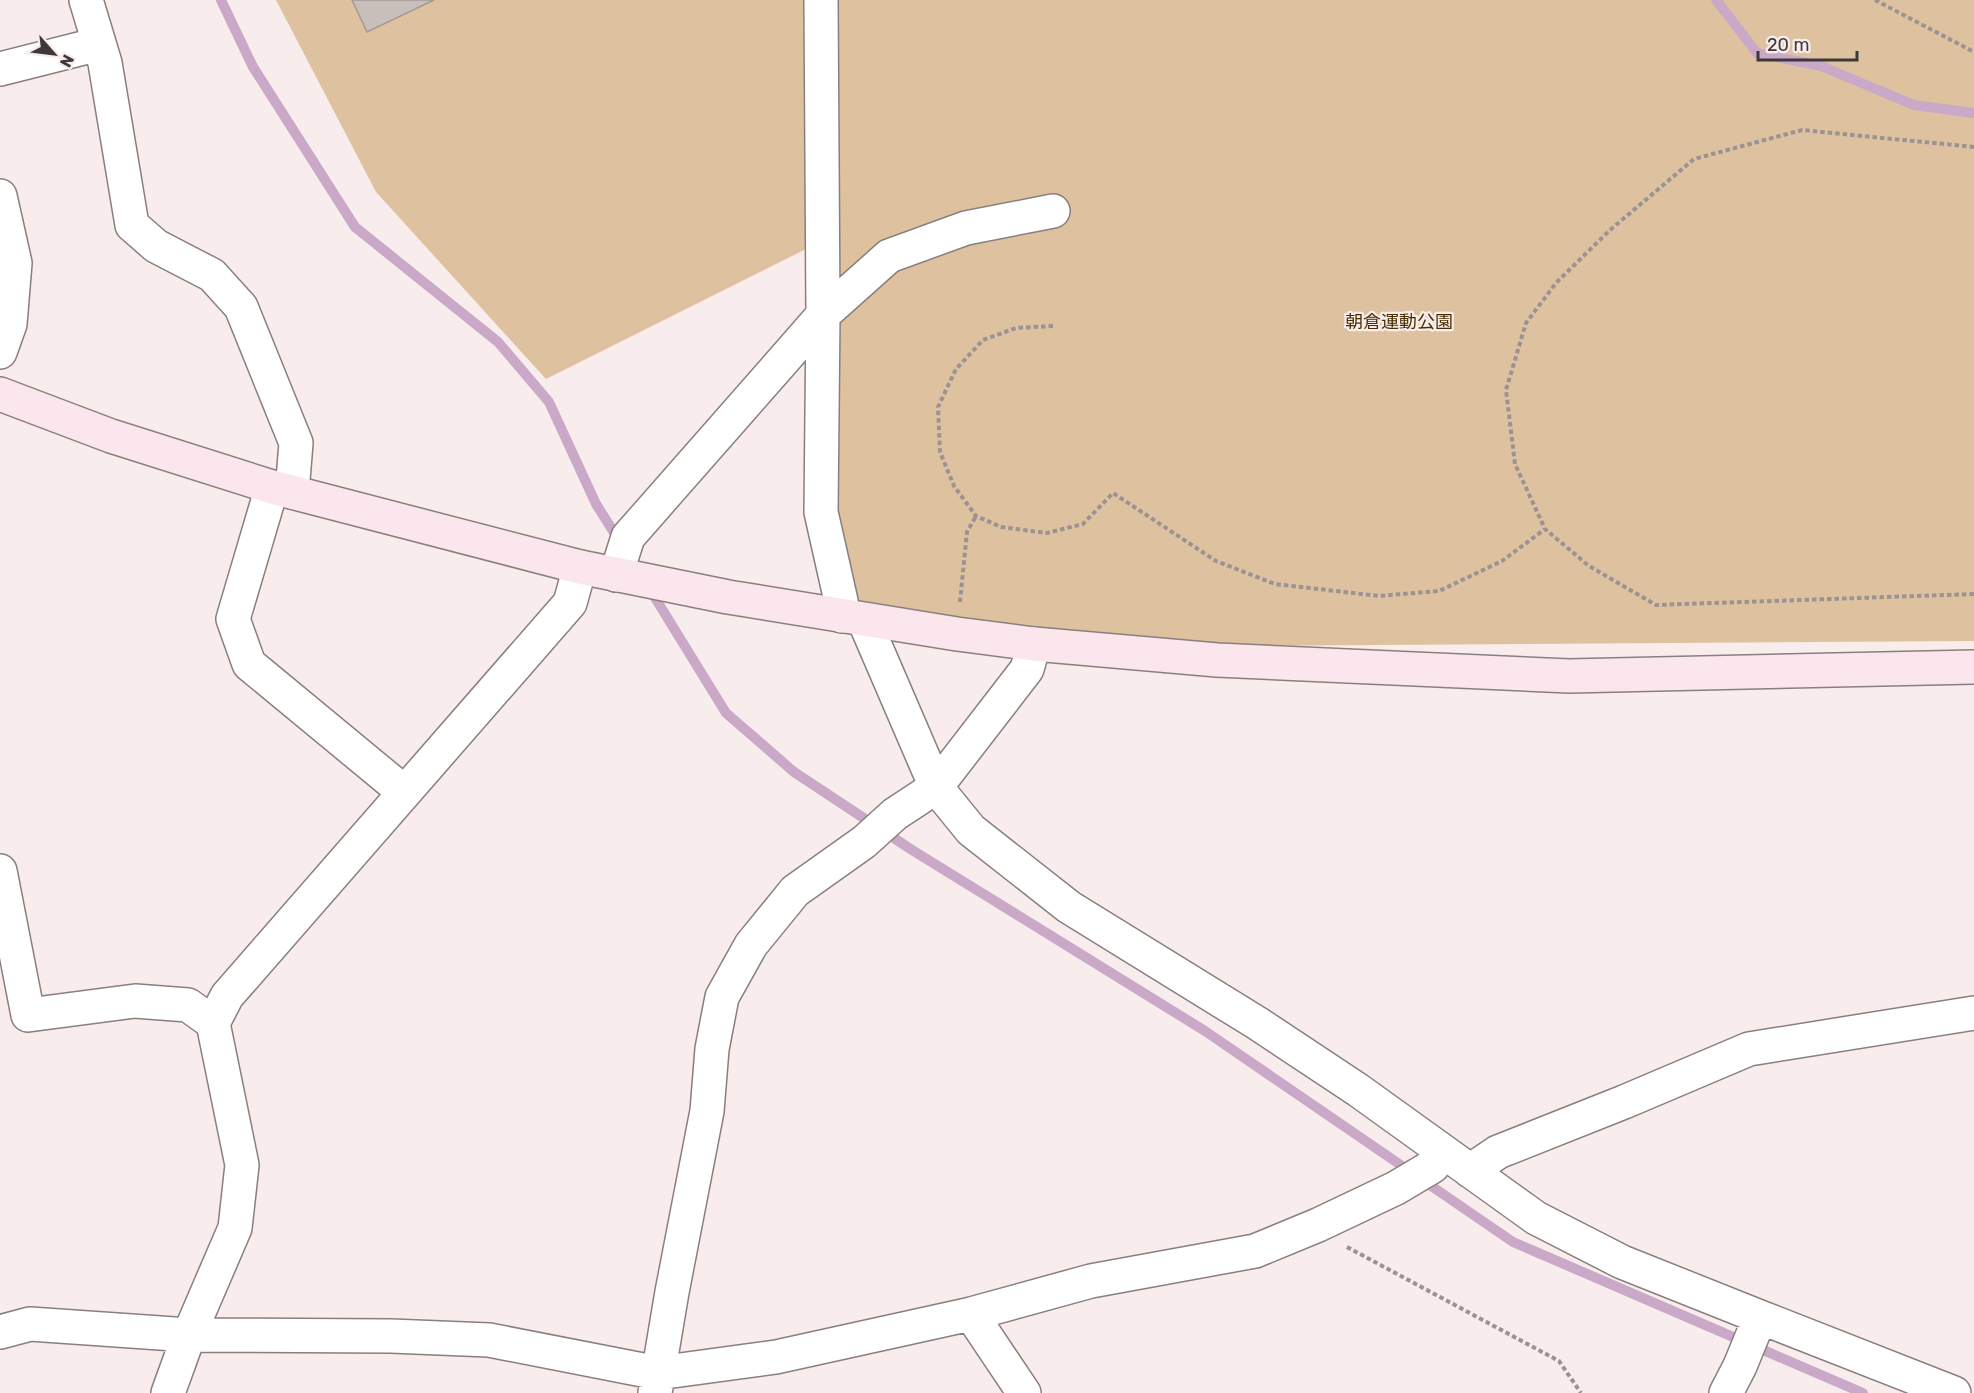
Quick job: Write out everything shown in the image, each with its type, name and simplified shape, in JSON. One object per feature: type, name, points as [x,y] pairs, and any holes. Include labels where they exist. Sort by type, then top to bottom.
[{"type":"street","points":[[86,0],[105,63],[132,225],[156,246],[213,275],[241,307],[296,443],[282,490],[233,619],[249,664],[404,792]]},
{"type":"street","points":[[821,0],[824,315],[821,512],[841,601],[853,618],[936,787],[971,830],[1069,907],[1257,1023],[1349,1084],[1437,1159],[1470,1172],[1536,1218],[1622,1262],[1757,1323],[1954,1393]]},
{"type":"street","points":[[0,69],[99,44]]},
{"type":"street","points":[[0,196],[15,263],[10,324],[0,352]]},
{"type":"street","points":[[616,575],[628,537],[824,315],[889,256],[966,228],[1053,211]]},
{"type":"street","points":[[0,394],[111,436],[282,490],[580,567],[728,597],[957,634],[1034,644],[1217,660],[1569,676],[1974,667]]},
{"type":"street","points":[[168,1393],[189,1335],[236,1228],[242,1165],[213,1023],[227,996],[570,603],[580,567]]},
{"type":"street","points":[[656,1383],[707,1111],[712,1049],[722,998],[751,945],[795,891],[864,842],[895,814],[936,787],[1027,669],[1034,644]]},
{"type":"street","points":[[0,872],[28,1015],[135,1002],[188,1005],[213,1023]]},
{"type":"street","points":[[1470,1172],[1498,1152],[1749,1049],[1974,1013]]},
{"type":"street","points":[[0,1332],[30,1324],[189,1335],[391,1336],[489,1340],[656,1383],[971,1314],[1091,1281],[1255,1251],[1318,1226],[1396,1188],[1437,1159]]},
{"type":"street","points":[[971,1314],[1024,1393]]},
{"type":"street","points":[[1733,1380],[1757,1323]]},
{"type":"path","points":[[1875,0],[1974,52]]},
{"type":"path","points":[[1974,147],[1802,130],[1694,159],[1610,230],[1556,284],[1526,323],[1506,390],[1515,464],[1545,529],[1589,566],[1656,605],[1974,594]]},
{"type":"path","points":[[1053,326],[1016,328],[982,340],[956,369],[938,406],[940,452],[954,486],[976,516],[1001,527],[1047,533],[1083,524],[1113,493],[1216,561],[1275,584],[1379,596],[1438,591],[1502,561],[1545,529]]},
{"type":"path","points":[[957,634],[967,532],[976,516]]},
{"type":"path","points":[[1318,1226],[1328,1237],[1559,1361],[1581,1393]]},
{"type":"green space","name":"朝倉運動公園","points":[[276,0],[1974,0],[1974,641],[1230,646],[862,614],[830,559],[832,236],[546,379],[376,192]]},
{"type":"building","points":[[352,0],[434,0],[367,32]]},
{"type":"waterway","points":[[221,0],[253,67],[355,227],[498,342],[549,402],[596,504],[620,542]]},
{"type":"waterway","points":[[1716,0],[1757,53],[1821,66],[1914,105],[1974,113]]},
{"type":"waterway","points":[[649,588],[726,713],[794,772],[912,850],[1205,1031],[1513,1242],[1863,1393]]}]
